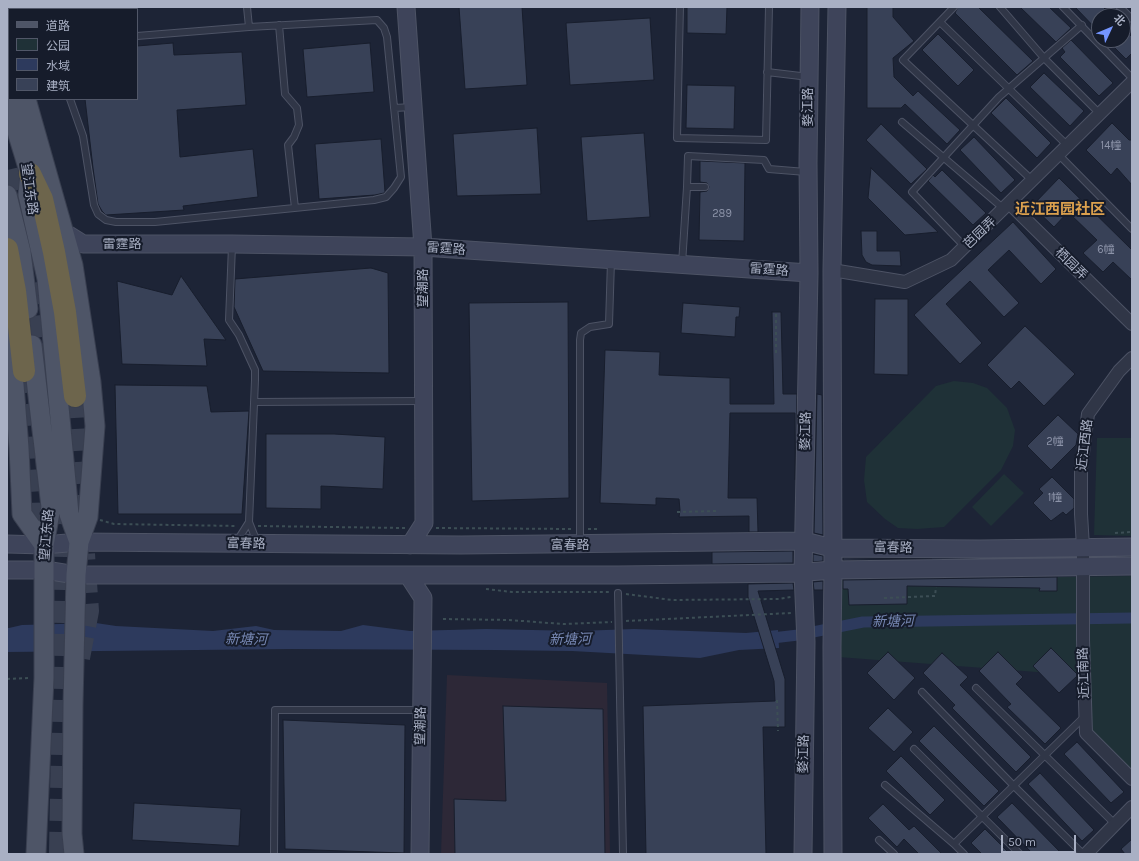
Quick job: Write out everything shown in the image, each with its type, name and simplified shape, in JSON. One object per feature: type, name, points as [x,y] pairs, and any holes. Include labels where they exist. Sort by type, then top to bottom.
[{"type":"highway","points":[[30,174],[42,199],[54,252],[65,312],[75,396]]},
{"type":"highway","points":[[7,250],[15,291],[15,372]]},
{"type":"main road","name":"望江东路","points":[[7,99],[30,174],[28,195],[47,278],[69,514],[79,542]]},
{"type":"main road","points":[[26,100],[73,265],[91,382],[94,426],[88,517],[79,542],[76,575],[72,834],[74,854]]},
{"type":"main road","name":"望江东路","points":[[7,195],[21,252],[51,507],[44,545],[44,677],[36,854]]},
{"type":"main road","points":[[7,329],[15,372],[22,514],[44,545]]},
{"type":"street","name":"望潮路","points":[[406,7],[423,247],[424,522]]},
{"type":"street","name":"婺江路","points":[[803,854],[806,621],[803,572],[809,273],[808,77],[810,7]]},
{"type":"street","name":"婺江路","points":[[833,854],[832,270],[837,7]]},
{"type":"street","name":"芭园弄","points":[[832,270],[905,282],[951,260],[1007,207],[1132,82]]},
{"type":"street","name":"栖园弄","points":[[1007,207],[1132,324]]},
{"type":"street","points":[[64,232],[83,244],[73,265]]},
{"type":"street","name":"雷霆路","points":[[83,244],[232,244],[423,247],[809,273]]},
{"type":"street","name":"近江西路","points":[[1083,548],[1081,468],[1088,414],[1119,371],[1132,358]]},
{"type":"street","points":[[410,545],[424,522],[439,545]]},
{"type":"street","name":"富春路","points":[[7,544],[44,545],[79,542],[580,545],[804,541],[832,548],[980,549],[1132,547]]},
{"type":"street","name":"近江南路","points":[[1083,548],[1083,625],[1086,732],[1132,779]]},
{"type":"street","name":"富春路","points":[[7,570],[45,570],[76,575],[618,575],[803,572],[833,570],[1132,566]]},
{"type":"street","points":[[408,575],[423,603]]},
{"type":"street","points":[[423,603],[439,575]]},
{"type":"street","name":"望潮路","points":[[420,854],[423,603]]},
{"type":"street","points":[[1085,854],[1132,807]]},
{"type":"lane","points":[[247,7],[249,27]]},
{"type":"lane","points":[[680,7],[677,138],[766,140],[769,7]]},
{"type":"lane","points":[[954,7],[903,60],[972,126],[1033,181]]},
{"type":"lane","points":[[1000,7],[1044,58],[1100,114]]},
{"type":"lane","points":[[1063,7],[1132,78]]},
{"type":"lane","points":[[1120,7],[1132,19]]},
{"type":"lane","points":[[70,100],[83,136],[94,204],[98,214],[106,220],[116,222],[155,222],[374,200],[386,196],[394,188],[401,177],[387,37],[384,28],[377,20],[279,25],[138,36]]},
{"type":"lane","points":[[940,22],[1068,146]]},
{"type":"lane","points":[[279,25],[285,94],[297,108],[299,125],[294,137],[288,144],[296,208]]},
{"type":"lane","points":[[965,247],[912,192],[999,97],[1082,25]]},
{"type":"lane","points":[[767,72],[808,77]]},
{"type":"lane","points":[[394,108],[413,107]]},
{"type":"lane","points":[[902,122],[1007,207]]},
{"type":"lane","points":[[1059,155],[1132,229]]},
{"type":"lane","points":[[682,265],[688,156],[764,160],[769,169],[808,172]]},
{"type":"lane","points":[[687,187],[705,187]]},
{"type":"lane","points":[[232,244],[229,320],[239,334],[255,370],[250,522],[258,544]]},
{"type":"lane","points":[[580,545],[580,340],[581,333],[590,327],[609,324],[611,260]]},
{"type":"lane","points":[[254,402],[424,401]]},
{"type":"lane","points":[[235,544],[250,522]]},
{"type":"lane","points":[[618,593],[623,854]]},
{"type":"lane","points":[[976,688],[1115,824]]},
{"type":"lane","points":[[922,692],[1014,786],[1085,854]]},
{"type":"lane","points":[[274,854],[275,710],[421,710]]},
{"type":"lane","points":[[954,844],[1086,716]]},
{"type":"lane","points":[[914,749],[1020,854]]},
{"type":"lane","points":[[885,785],[964,854]]},
{"type":"lane","points":[[880,840],[894,854]]},
{"type":"path","points":[[776,312],[776,353]]},
{"type":"path","points":[[677,512],[716,511]]},
{"type":"path","points":[[884,598],[935,596],[936,587]]},
{"type":"path","points":[[7,679],[44,677]]},
{"type":"path","points":[[777,700],[778,731]]},
{"type":"shaded area","points":[[447,675],[607,683],[610,854],[441,854]]},
{"type":"green space","points":[[954,381],[973,383],[987,388],[1007,408],[1015,430],[1013,446],[1001,470],[944,527],[917,529],[898,528],[885,519],[867,502],[864,480],[866,457],[936,386]]},
{"type":"green space","points":[[1097,438],[1132,438],[1132,536],[1094,535]]},
{"type":"green space","points":[[1004,474],[1024,493],[991,526],[972,507]]},
{"type":"green space","points":[[1132,576],[1132,782],[1093,743],[1090,676],[838,657],[839,580]]},
{"type":"water","points":[[96,623],[116,626],[213,631],[256,626],[274,630],[341,631],[363,625],[410,631],[486,629],[578,631],[634,629],[746,633],[778,630],[779,648],[739,650],[700,658],[572,651],[494,650],[290,649],[7,652],[7,628],[22,625]]},
{"type":"building","points":[[459,7],[522,7],[527,85],[465,89]]},
{"type":"building","points":[[687,7],[727,7],[726,34],[687,33]]},
{"type":"building","points":[[867,7],[893,7],[893,17],[914,41],[893,58],[894,77],[913,96],[918,91],[960,130],[947,144],[905,104],[901,108],[867,108]]},
{"type":"building","points":[[958,7],[978,7],[1033,61],[1017,75],[955,13]]},
{"type":"building","points":[[1020,7],[1049,7],[1071,28],[1056,42]]},
{"type":"building","points":[[1075,7],[1104,8],[1091,8],[1091,24]]},
{"type":"building","points":[[650,18],[654,80],[570,85],[566,23]]},
{"type":"building","points":[[938,34],[974,70],[958,86],[922,50]]},
{"type":"building","points":[[1131,36],[1132,53],[1126,59],[1115,48],[1131,48]]},
{"type":"building","points":[[1071,40],[1113,83],[1099,96],[1060,57],[1065,52],[1062,48]]},
{"type":"building","points":[[173,43],[174,55],[242,52],[246,105],[177,110],[180,157],[253,149],[258,197],[183,206],[184,210],[106,215],[102,211],[98,204],[85,100],[138,100],[138,46]]},
{"type":"building","points":[[370,43],[374,92],[307,97],[303,49]]},
{"type":"building","points":[[1044,73],[1084,111],[1070,126],[1030,87]]},
{"type":"building","points":[[687,85],[735,86],[734,129],[686,128]]},
{"type":"building","points":[[1006,98],[1051,143],[1037,158],[991,113]]},
{"type":"building","points":[[1112,123],[1129,140],[1132,140],[1132,185],[1117,168],[1111,175],[1086,150]]},
{"type":"building","points":[[881,124],[927,169],[911,184],[866,140]]},
{"type":"building","points":[[537,128],[541,194],[457,196],[453,134]]},
{"type":"building","points":[[644,133],[650,217],[587,221],[581,137]]},
{"type":"building","points":[[974,137],[1015,180],[1001,193],[960,150]]},
{"type":"building","points":[[381,139],[384,193],[319,199],[315,144]]},
{"type":"building","points":[[700,161],[745,163],[744,241],[699,240],[700,192],[707,191],[709,187],[707,183],[700,182]]},
{"type":"building","points":[[871,168],[938,232],[905,235],[868,198]]},
{"type":"building","points":[[942,170],[986,213],[973,225],[928,181],[933,175],[935,177]]},
{"type":"building","points":[[1059,178],[1132,250],[1132,280],[1113,262],[1103,272],[1083,253],[1097,240],[1068,212],[1054,227],[1032,206]]},
{"type":"building","points":[[1013,222],[1056,269],[1041,284],[1009,250],[988,270],[1019,303],[1004,317],[970,281],[946,304],[982,343],[960,364],[914,315]]},
{"type":"building","points":[[861,231],[877,231],[877,251],[900,251],[901,266],[872,265],[866,262],[862,255]]},
{"type":"building","points":[[371,268],[388,273],[389,373],[263,371],[234,307],[235,279]]},
{"type":"building","points":[[181,276],[226,340],[204,339],[207,366],[122,364],[117,281],[172,295]]},
{"type":"building","points":[[875,299],[908,299],[908,375],[874,374]]},
{"type":"building","points":[[568,302],[569,498],[472,501],[469,303]]},
{"type":"building","points":[[683,303],[740,307],[739,317],[736,317],[735,337],[681,333]]},
{"type":"building","points":[[772,312],[781,312],[783,394],[797,394],[795,480],[795,413],[730,413],[728,498],[757,498],[758,532],[749,532],[749,516],[679,517],[679,499],[656,498],[656,505],[600,503],[605,350],[660,352],[659,375],[730,378],[730,404],[774,404]]},
{"type":"building","points":[[1025,326],[1075,374],[1044,406],[1019,381],[1011,389],[987,365]]},
{"type":"building","points":[[115,385],[207,386],[211,412],[249,411],[242,514],[118,514]]},
{"type":"building","points":[[817,394],[822,395],[823,535],[814,533]]},
{"type":"building","points":[[1058,415],[1078,434],[1076,445],[1051,470],[1027,446]]},
{"type":"building","points":[[266,434],[334,434],[385,437],[383,489],[321,486],[321,509],[266,508]]},
{"type":"building","points":[[1052,477],[1074,499],[1074,508],[1066,515],[1063,512],[1051,521],[1033,503],[1043,493],[1039,489]]},
{"type":"building","points":[[793,551],[793,563],[712,564],[712,552]]},
{"type":"building","points":[[813,554],[823,556],[823,561],[813,562]]},
{"type":"building","points":[[843,558],[932,559],[843,560]]},
{"type":"building","points":[[1057,577],[1057,591],[1039,591],[1040,588],[907,586],[907,604],[849,605],[848,589],[843,589],[843,580]]},
{"type":"building","points":[[823,581],[823,590],[814,590],[813,582]]},
{"type":"building","points":[[793,583],[794,590],[758,591],[785,679],[785,727],[763,727],[766,854],[646,854],[643,706],[775,701],[774,681],[748,597],[748,584]]},
{"type":"building","points":[[1051,648],[1077,674],[1077,676],[1059,693],[1033,666]]},
{"type":"building","points":[[888,652],[915,678],[894,700],[867,673]]},
{"type":"building","points":[[998,652],[1023,677],[1016,684],[1061,728],[1045,744],[1007,707],[1011,704],[979,671]]},
{"type":"building","points":[[942,653],[968,677],[960,685],[1031,757],[1016,772],[952,708],[955,705],[923,673]]},
{"type":"building","points":[[503,706],[603,709],[605,854],[455,854],[454,799],[506,801]]},
{"type":"building","points":[[888,708],[913,732],[894,752],[868,728]]},
{"type":"building","points":[[283,720],[405,725],[404,853],[285,849]]},
{"type":"building","points":[[934,726],[999,791],[984,806],[919,741]]},
{"type":"building","points":[[1077,742],[1124,792],[1111,803],[1064,754]]},
{"type":"building","points":[[901,756],[945,800],[930,815],[886,771]]},
{"type":"building","points":[[1040,773],[1094,830],[1082,841],[1028,784]]},
{"type":"building","points":[[134,803],[241,809],[239,846],[132,840]]},
{"type":"building","points":[[1012,803],[1062,854],[1033,854],[997,817]]},
{"type":"building","points":[[883,804],[909,830],[914,826],[942,854],[919,854],[904,839],[897,847],[868,818]]},
{"type":"building","points":[[985,829],[1010,854],[982,854],[971,843]]},
{"type":"building","points":[[1132,839],[1132,854],[1125,854],[1121,849]]},
{"type":"waterway","name":"新塘河","points":[[764,639],[798,635],[863,622],[1132,618]]},
{"type":"tunnel","points":[[7,170],[18,216]]},
{"type":"tunnel","points":[[31,283],[43,370]]},
{"type":"tunnel","points":[[24,371],[33,499],[34,543]]},
{"type":"tunnel","points":[[75,396],[82,521]]},
{"type":"tunnel","points":[[60,854],[65,552],[64,501]]},
{"type":"tunnel","points":[[79,658],[88,611],[84,554]]},
{"type":"district","name":"近江西园社区","points":[[1060,210]]}]
